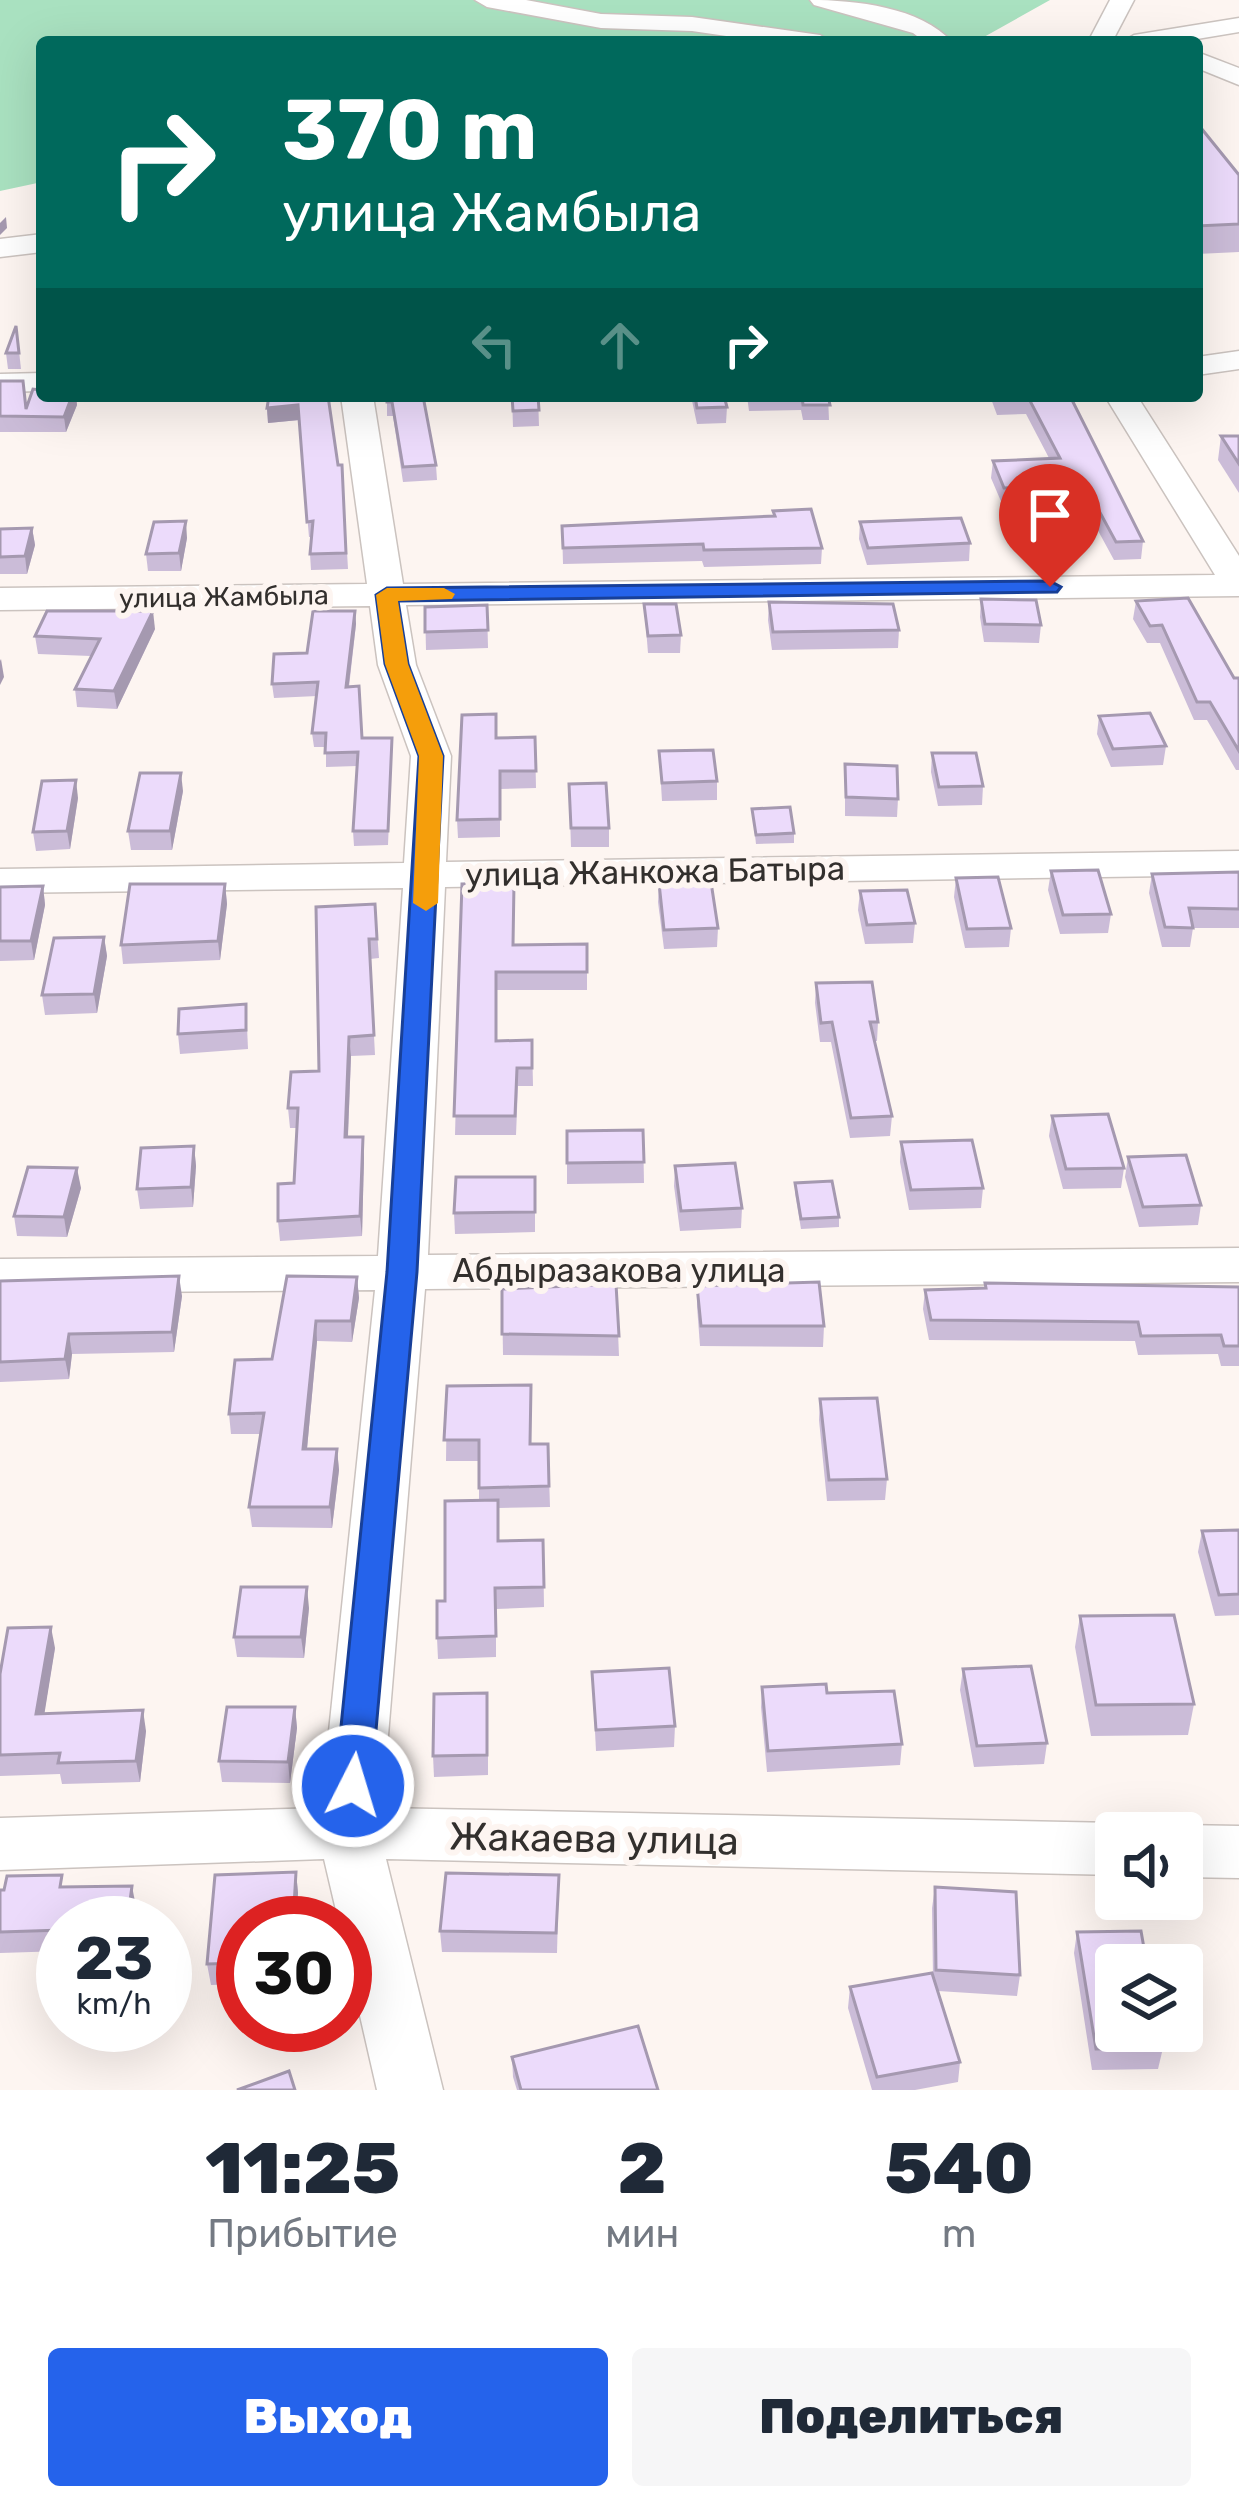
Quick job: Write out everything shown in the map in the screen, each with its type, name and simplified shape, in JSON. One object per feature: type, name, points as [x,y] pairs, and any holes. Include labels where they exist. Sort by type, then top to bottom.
[{"type":"street","points":[[487,0],[601,21],[692,24],[777,36]]},
{"type":"street","points":[[822,0],[922,28],[932,36]]},
{"type":"street","points":[[1103,36],[1122,0]]},
{"type":"street","points":[[1180,36],[1239,25]]},
{"type":"street","points":[[1203,61],[1239,76]]},
{"type":"street","points":[[0,248],[36,244]]},
{"type":"street","points":[[1203,365],[1239,361]]},
{"type":"street","points":[[0,382],[36,382]]},
{"type":"street","points":[[358,402],[397,664],[431,756],[428,874],[402,1272],[349,1833],[410,2090]]},
{"type":"street","points":[[1125,402],[1239,584]]},
{"type":"street","name":"улица Жамбыла","points":[[0,599],[1239,584]]},
{"type":"street","name":"улица Жанкожа Батыра","points":[[0,881],[1239,863]]},
{"type":"street","name":"Абдыразакова улица","points":[[0,1276],[1239,1265]]},
{"type":"street","name":"Жакаева улица","points":[[0,1844],[349,1833],[1095,1849]]},
{"type":"street","points":[[1203,1851],[1239,1852]]},
{"type":"green space","points":[[0,0],[1050,0],[986,36],[36,36],[36,183],[0,191]]},
{"type":"building","points":[[1203,130],[1239,175],[1239,224],[1203,226]]},
{"type":"building","points":[[16,326],[19,353],[6,353]]},
{"type":"building","points":[[0,381],[23,381],[26,409],[33,389],[36,402],[70,402],[64,417],[0,416]]},
{"type":"building","points":[[268,402],[329,402],[338,465],[342,465],[346,553],[310,554],[313,521],[307,522],[298,405],[267,408]]},
{"type":"building","points":[[392,402],[424,402],[436,465],[403,467]]},
{"type":"building","points":[[512,402],[538,402],[539,410],[513,411]]},
{"type":"building","points":[[696,402],[726,402],[727,407],[697,408]]},
{"type":"building","points":[[1031,402],[1073,402],[1143,541],[1116,542],[1085,485],[1004,488],[993,461],[1060,458]]},
{"type":"building","points":[[1221,436],[1239,436],[1239,464]]},
{"type":"building","points":[[811,509],[822,548],[704,550],[703,544],[563,548],[562,526],[775,516],[773,511]]},
{"type":"building","points":[[961,518],[970,543],[868,548],[860,522]]},
{"type":"building","points":[[186,521],[179,553],[146,554],[154,522]]},
{"type":"building","points":[[32,528],[25,556],[0,557],[0,529]]},
{"type":"building","points":[[1188,598],[1234,678],[1239,678],[1239,751],[1210,702],[1197,702],[1162,625],[1150,626],[1136,601]]},
{"type":"building","points":[[981,599],[1036,600],[1041,625],[985,624]]},
{"type":"building","points":[[769,602],[893,604],[899,630],[773,632]]},
{"type":"building","points":[[644,604],[676,604],[681,635],[648,636]]},
{"type":"building","points":[[487,605],[488,630],[425,632],[425,607]]},
{"type":"building","points":[[47,611],[153,611],[114,691],[75,689],[100,639],[35,636]]},
{"type":"building","points":[[313,611],[355,611],[346,687],[359,686],[362,738],[392,738],[388,831],[353,831],[358,752],[325,753],[326,733],[312,733],[318,682],[272,684],[274,654],[307,653]]},
{"type":"building","points":[[1150,713],[1166,746],[1113,749],[1099,716]]},
{"type":"building","points":[[496,714],[496,738],[535,737],[536,771],[500,771],[500,819],[457,820],[462,715]]},
{"type":"building","points":[[713,750],[717,781],[662,783],[659,751]]},
{"type":"building","points":[[932,753],[976,753],[983,786],[939,787]]},
{"type":"building","points":[[845,764],[897,766],[898,799],[846,797]]},
{"type":"building","points":[[140,773],[181,773],[170,831],[128,831]]},
{"type":"building","points":[[76,780],[67,831],[33,832],[42,781]]},
{"type":"building","points":[[606,783],[609,828],[571,828],[569,784]]},
{"type":"building","points":[[790,807],[794,833],[756,835],[752,809]]},
{"type":"building","points":[[1098,870],[1111,914],[1063,915],[1051,871]]},
{"type":"building","points":[[1239,872],[1239,909],[1189,908],[1193,928],[1165,927],[1152,874]]},
{"type":"building","points":[[998,877],[1011,928],[967,929],[956,878]]},
{"type":"building","points":[[711,882],[718,928],[664,930],[659,883]]},
{"type":"building","points":[[514,883],[513,945],[587,944],[587,972],[496,972],[496,1041],[532,1040],[532,1068],[517,1068],[515,1116],[454,1116],[462,884]]},
{"type":"building","points":[[130,884],[225,884],[218,941],[121,945]]},
{"type":"building","points":[[43,886],[31,941],[0,941],[0,887]]},
{"type":"building","points":[[907,890],[915,923],[867,925],[860,891]]},
{"type":"building","points":[[375,904],[377,939],[369,939],[374,1035],[349,1037],[345,1137],[363,1137],[360,1216],[278,1221],[278,1184],[294,1183],[298,1108],[288,1108],[291,1072],[319,1071],[316,907]]},
{"type":"building","points":[[104,937],[94,994],[42,995],[54,938]]},
{"type":"building","points":[[872,982],[878,1022],[870,1022],[892,1116],[851,1118],[832,1022],[821,1023],[816,983]]},
{"type":"building","points":[[246,1004],[246,1030],[178,1034],[179,1009]]},
{"type":"building","points":[[1108,1114],[1124,1168],[1066,1169],[1052,1116]]},
{"type":"building","points":[[643,1130],[644,1162],[567,1163],[567,1131]]},
{"type":"building","points":[[972,1140],[983,1188],[911,1190],[901,1142]]},
{"type":"building","points":[[194,1146],[191,1187],[137,1189],[141,1148]]},
{"type":"building","points":[[1186,1155],[1201,1205],[1143,1207],[1128,1157]]},
{"type":"building","points":[[735,1163],[742,1208],[681,1211],[675,1166]]},
{"type":"building","points":[[28,1167],[77,1168],[64,1217],[14,1216]]},
{"type":"building","points":[[456,1177],[535,1177],[535,1212],[454,1213]]},
{"type":"building","points":[[832,1181],[839,1217],[801,1219],[795,1183]]},
{"type":"building","points":[[179,1276],[172,1332],[69,1334],[65,1359],[0,1362],[0,1281]]},
{"type":"building","points":[[287,1276],[357,1277],[351,1321],[316,1321],[303,1449],[337,1449],[330,1507],[249,1507],[264,1413],[229,1414],[235,1360],[272,1359]]},
{"type":"building","points":[[819,1282],[824,1326],[701,1326],[697,1286]]},
{"type":"building","points":[[985,1283],[1239,1287],[1239,1346],[1224,1346],[1221,1335],[1141,1336],[1138,1322],[931,1320],[925,1290],[986,1288]]},
{"type":"building","points":[[616,1284],[619,1336],[502,1334],[502,1289]]},
{"type":"building","points":[[531,1385],[530,1444],[548,1444],[549,1486],[479,1488],[479,1440],[444,1440],[447,1386]]},
{"type":"building","points":[[877,1398],[887,1479],[829,1480],[820,1399]]},
{"type":"building","points":[[498,1500],[498,1541],[543,1540],[544,1587],[495,1588],[496,1636],[437,1638],[437,1601],[445,1601],[445,1501]]},
{"type":"building","points":[[1239,1530],[1239,1594],[1219,1595],[1202,1531]]},
{"type":"building","points":[[241,1587],[307,1587],[301,1637],[234,1637]]},
{"type":"building","points":[[1174,1615],[1194,1704],[1096,1705],[1080,1616]]},
{"type":"building","points":[[51,1627],[36,1714],[143,1710],[136,1761],[58,1763],[60,1753],[0,1755],[0,1674],[8,1628]]},
{"type":"building","points":[[1031,1666],[1047,1743],[977,1746],[963,1669]]},
{"type":"building","points":[[669,1668],[675,1726],[596,1730],[592,1672]]},
{"type":"building","points":[[826,1684],[827,1693],[894,1691],[902,1744],[768,1751],[762,1687]]},
{"type":"building","points":[[487,1693],[487,1755],[433,1756],[434,1694]]},
{"type":"building","points":[[227,1707],[295,1707],[288,1762],[219,1761]]},
{"type":"building","points":[[296,1872],[295,1896],[216,1896],[216,1964],[207,1964],[215,1875]]},
{"type":"building","points":[[446,1873],[559,1875],[556,1933],[440,1931]]},
{"type":"building","points":[[62,1875],[60,1887],[132,1886],[131,1896],[36,1896],[36,1931],[0,1932],[0,1890],[7,1876]]},
{"type":"building","points":[[935,1887],[1016,1892],[1020,1975],[936,1970]]},
{"type":"building","points":[[1141,1931],[1143,1944],[1095,1944],[1095,2043],[1077,1932]]},
{"type":"building","points":[[932,1973],[960,2062],[877,2077],[850,1987]]},
{"type":"building","points":[[638,2026],[658,2090],[521,2090],[512,2057]]},
{"type":"building","points":[[289,2071],[295,2090],[237,2090]]},
{"type":"slow traffic","points":[[426,903],[431,756],[397,664],[387,595],[444,594]]},
{"type":"route","points":[[353,1786],[402,1272],[428,874],[431,756],[397,664],[387,595],[1050,587]]}]
